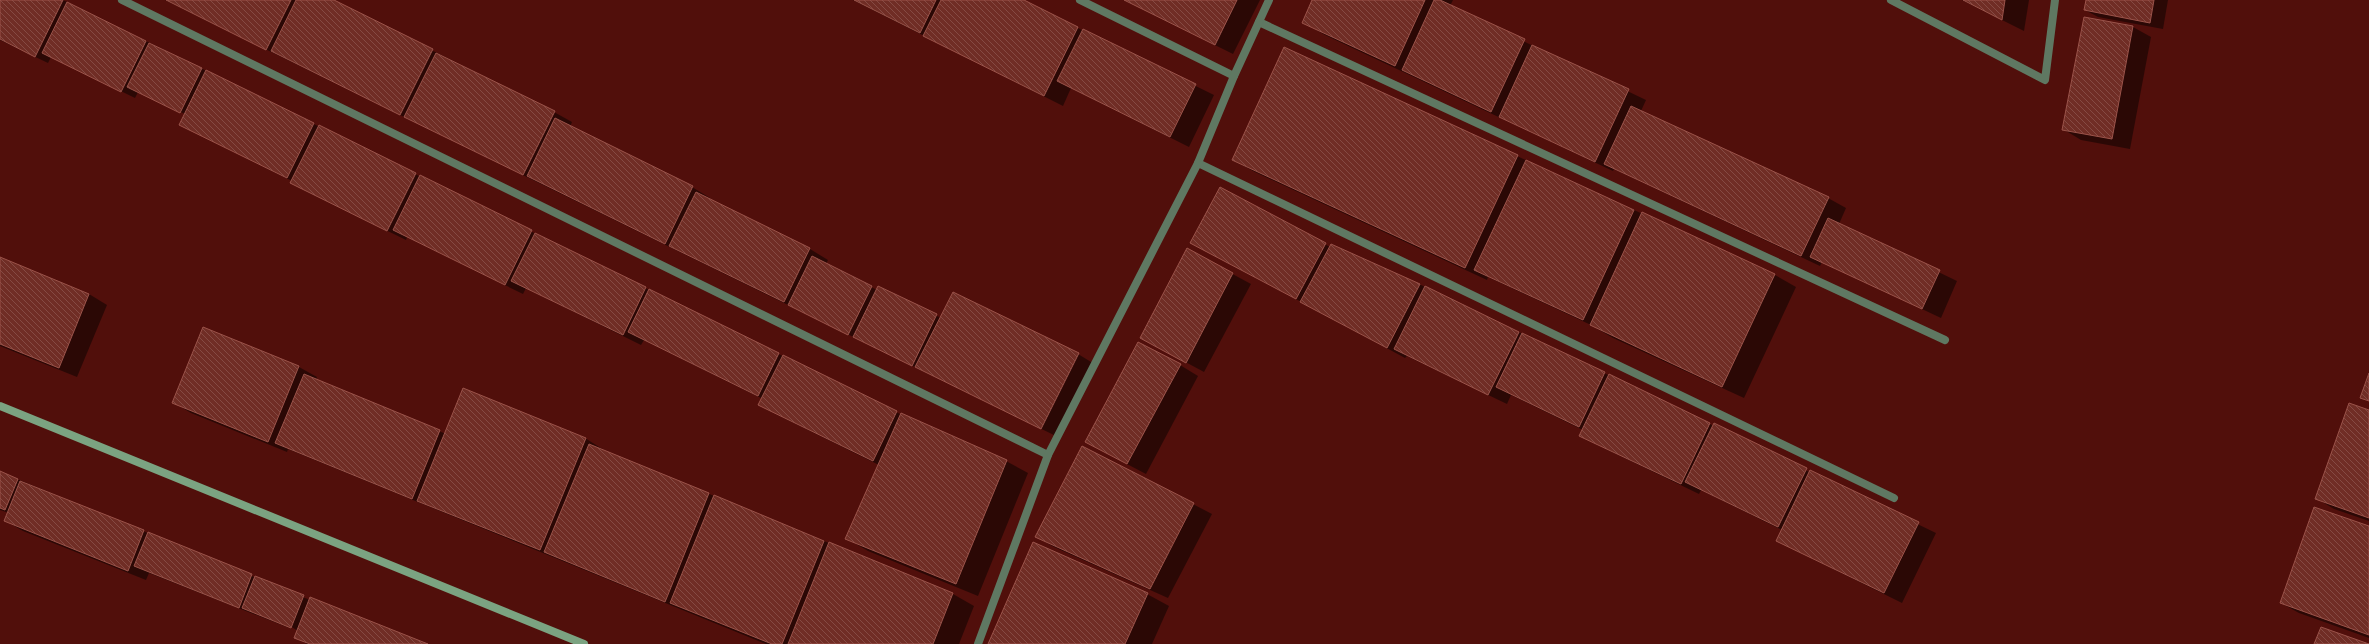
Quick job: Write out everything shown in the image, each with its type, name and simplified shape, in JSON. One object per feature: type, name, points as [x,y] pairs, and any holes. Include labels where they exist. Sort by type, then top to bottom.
[{"type":"main road","points":[[0,406],[584,644]]},
{"type":"street","points":[[122,0],[1048,455]]},
{"type":"street","points":[[1080,0],[1234,76]]},
{"type":"street","points":[[978,644],[1048,455],[1198,163],[1234,76],[1269,0]]},
{"type":"street","points":[[1891,0],[2045,80],[2055,0]]},
{"type":"street","points":[[1259,22],[1945,340]]},
{"type":"street","points":[[1198,163],[1894,498]]},
{"type":"building","points":[[0,0],[63,0],[35,57],[0,39]]},
{"type":"building","points":[[166,0],[291,0],[266,50]]},
{"type":"building","points":[[296,0],[334,0],[433,49],[400,115],[271,51]]},
{"type":"building","points":[[854,0],[936,0],[920,33]]},
{"type":"building","points":[[941,0],[1024,0],[1078,27],[1044,96],[923,36]]},
{"type":"building","points":[[1124,0],[1237,0],[1215,45]]},
{"type":"building","points":[[1312,0],[1425,0],[1395,66],[1302,23]]},
{"type":"building","points":[[1434,0],[1440,0],[1525,39],[1491,112],[1402,70]]},
{"type":"building","points":[[1963,0],[2005,0],[2002,20]]},
{"type":"building","points":[[2086,0],[2154,0],[2150,23],[2084,10]]},
{"type":"building","points":[[67,2],[146,41],[121,92],[42,53]]},
{"type":"building","points":[[2084,17],[2133,26],[2112,139],[2062,130]]},
{"type":"building","points":[[1083,29],[1196,84],[1170,137],[1057,81]]},
{"type":"building","points":[[149,43],[202,68],[180,113],[127,87]]},
{"type":"building","points":[[1532,45],[1629,89],[1595,162],[1499,117]]},
{"type":"building","points":[[1284,47],[1518,155],[1465,268],[1232,160]]},
{"type":"building","points":[[436,53],[555,111],[523,175],[404,117]]},
{"type":"building","points":[[206,70],[314,123],[287,178],[179,125]]},
{"type":"building","points":[[1631,106],[1829,197],[1801,256],[1604,164]]},
{"type":"building","points":[[555,118],[693,186],[665,244],[527,176]]},
{"type":"building","points":[[319,125],[416,173],[387,231],[290,183]]},
{"type":"building","points":[[1526,160],[1634,210],[1583,320],[1474,270]]},
{"type":"building","points":[[420,175],[532,230],[505,285],[393,230]]},
{"type":"building","points":[[1220,187],[1326,243],[1296,299],[1190,243]]},
{"type":"building","points":[[696,192],[810,248],[784,302],[669,246]]},
{"type":"building","points":[[1642,212],[1775,274],[1722,387],[1590,325]]},
{"type":"building","points":[[1828,218],[1940,270],[1922,309],[1810,257]]},
{"type":"building","points":[[535,233],[646,287],[623,335],[511,281]]},
{"type":"building","points":[[1331,244],[1420,284],[1387,348],[1300,302]]},
{"type":"building","points":[[1187,248],[1233,273],[1186,363],[1140,338]]},
{"type":"building","points":[[812,256],[872,286],[848,335],[788,305]]},
{"type":"building","points":[[0,257],[89,294],[59,368],[0,344]]},
{"type":"building","points":[[878,286],[937,314],[912,366],[853,337]]},
{"type":"building","points":[[1425,286],[1519,332],[1488,395],[1394,349]]},
{"type":"building","points":[[649,289],[779,353],[758,396],[628,332]]},
{"type":"building","points":[[953,292],[1079,353],[1041,429],[915,367]]},
{"type":"building","points":[[203,327],[299,366],[268,442],[172,403]]},
{"type":"building","points":[[1522,333],[1605,372],[1579,427],[1496,387]]},
{"type":"building","points":[[1138,342],[1181,364],[1127,464],[1085,442]]},
{"type":"building","points":[[783,355],[897,411],[873,461],[758,405]]},
{"type":"building","points":[[2369,373],[2369,401],[2360,398]]},
{"type":"building","points":[[304,374],[440,430],[412,499],[275,443]]},
{"type":"building","points":[[1609,374],[1710,423],[1681,484],[1579,436]]},
{"type":"building","points":[[463,388],[586,438],[540,550],[417,501]]},
{"type":"building","points":[[2349,403],[2369,410],[2369,518],[2315,499]]},
{"type":"building","points":[[901,413],[1007,460],[956,584],[845,539]]},
{"type":"building","points":[[1714,423],[1807,468],[1778,527],[1685,482]]},
{"type":"building","points":[[589,444],[709,493],[665,602],[544,552]]},
{"type":"building","points":[[1082,446],[1194,503],[1150,589],[1035,537]]},
{"type":"building","points":[[1810,470],[1919,522],[1884,593],[1776,541]]},
{"type":"building","points":[[0,471],[18,479],[5,510],[0,508]]},
{"type":"building","points":[[20,481],[144,530],[128,571],[4,521]]},
{"type":"building","points":[[714,495],[824,541],[782,644],[772,644],[670,603]]},
{"type":"building","points":[[2314,507],[2369,526],[2369,635],[2280,603]]},
{"type":"building","points":[[148,532],[252,574],[239,608],[134,566]]},
{"type":"building","points":[[829,542],[953,593],[933,644],[788,644]]},
{"type":"building","points":[[1033,542],[1148,593],[1125,644],[988,644]]},
{"type":"building","points":[[255,576],[304,595],[291,628],[242,608]]},
{"type":"building","points":[[310,597],[428,644],[310,644],[294,638]]},
{"type":"building","points":[[2321,627],[2369,644],[2314,644]]}]
